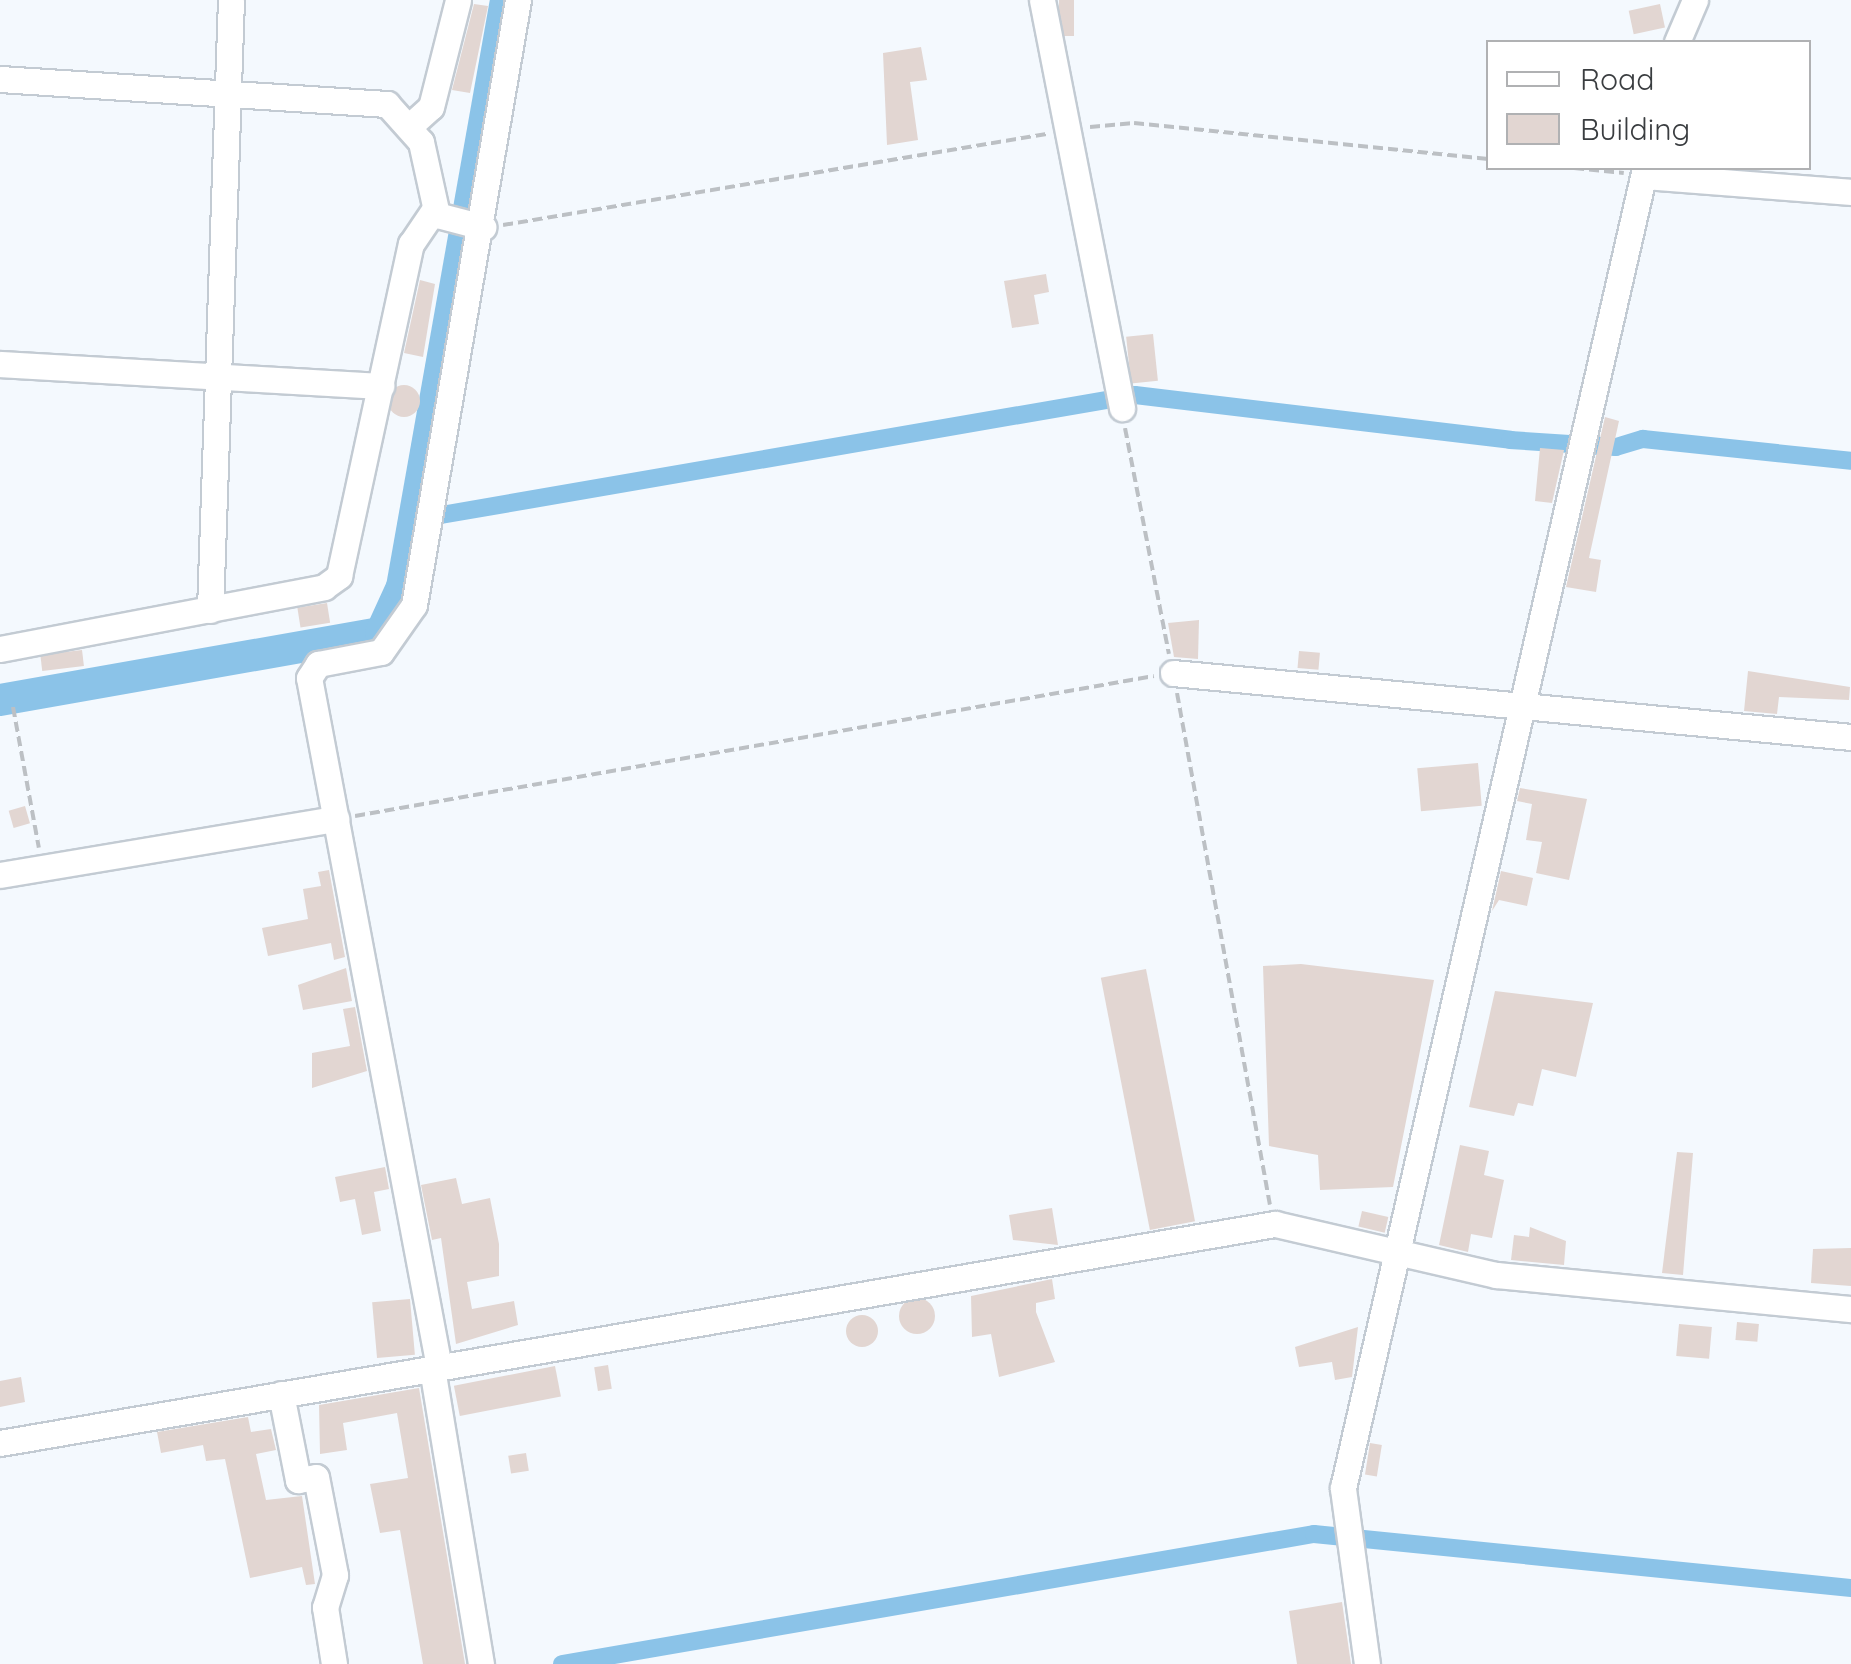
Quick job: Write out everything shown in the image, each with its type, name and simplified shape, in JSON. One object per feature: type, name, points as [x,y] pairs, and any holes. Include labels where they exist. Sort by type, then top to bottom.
[{"type":"street","points":[[210,610],[231,0]]},
{"type":"street","points":[[412,124],[432,106],[458,0]]},
{"type":"street","points":[[481,1664],[436,1367],[309,678],[318,664],[382,652],[414,605],[461,221],[518,0]]},
{"type":"street","points":[[1042,0],[1120,398]]},
{"type":"street","points":[[1677,40],[1695,0]]},
{"type":"street","points":[[0,79],[366,98],[412,124],[461,221]]},
{"type":"street","points":[[1367,1664],[1344,1532],[1393,1256],[1645,172],[1851,192]]},
{"type":"street","points":[[0,649],[324,587],[339,576],[411,244],[461,221]]},
{"type":"street","points":[[0,364],[381,386]]},
{"type":"street","points":[[1173,673],[1851,737]]},
{"type":"street","points":[[0,875],[336,819]]},
{"type":"street","points":[[0,1443],[1275,1224],[1393,1256],[1496,1275],[1851,1309]]},
{"type":"street","points":[[281,1394],[298,1480],[316,1477],[332,1559],[325,1607],[334,1664]]},
{"type":"path","points":[[461,221],[1134,123],[1486,159]]},
{"type":"path","points":[[1610,170],[1645,172]]},
{"type":"path","points":[[1120,398],[1275,1224]]},
{"type":"path","points":[[336,819],[1173,673]]},
{"type":"path","points":[[13,707],[42,868]]},
{"type":"building","points":[[1059,0],[1074,0],[1074,36],[1059,36]]},
{"type":"building","points":[[474,4],[488,6],[470,93],[452,90]]},
{"type":"building","points":[[1660,4],[1665,27],[1634,34],[1629,11]]},
{"type":"building","points":[[921,47],[927,80],[910,82],[918,140],[887,145],[883,53]]},
{"type":"building","points":[[1046,274],[1049,292],[1034,295],[1039,324],[1012,328],[1004,281]]},
{"type":"building","points":[[420,280],[435,284],[423,357],[404,353]]},
{"type":"building","points":[[1153,334],[1158,381],[1131,384],[1126,337]]},
{"type":"building","points":[[404,385],[415,390],[420,401],[415,412],[404,417],[393,412],[388,401],[393,390]]},
{"type":"building","points":[[1605,417],[1619,421],[1589,558],[1601,560],[1596,592],[1566,587]]},
{"type":"building","points":[[1540,448],[1564,450],[1552,503],[1535,501]]},
{"type":"building","points":[[327,603],[330,623],[300,627],[297,608]]},
{"type":"building","points":[[1199,620],[1198,659],[1174,657],[1168,623]]},
{"type":"building","points":[[82,650],[84,666],[42,671],[40,655]]},
{"type":"building","points":[[1299,651],[1320,653],[1318,670],[1298,668]]},
{"type":"building","points":[[1748,671],[1850,687],[1849,700],[1779,697],[1777,714],[1744,711]]},
{"type":"building","points":[[1478,763],[1482,806],[1421,811],[1417,768]]},
{"type":"building","points":[[1520,788],[1587,799],[1569,880],[1536,873],[1542,842],[1526,840],[1532,804],[1517,801]]},
{"type":"building","points":[[25,806],[30,823],[14,828],[9,811]]},
{"type":"building","points":[[329,870],[345,957],[334,960],[331,943],[268,956],[262,928],[308,919],[303,889],[321,886],[318,872]]},
{"type":"building","points":[[1501,871],[1533,878],[1527,906],[1499,900],[1492,911]]},
{"type":"building","points":[[1301,964],[1434,980],[1393,1187],[1320,1190],[1318,1155],[1269,1146],[1263,966]]},
{"type":"building","points":[[346,968],[352,1001],[303,1010],[298,985]]},
{"type":"building","points":[[1146,969],[1195,1221],[1150,1230],[1101,978]]},
{"type":"building","points":[[1495,991],[1593,1003],[1576,1077],[1542,1069],[1533,1106],[1518,1103],[1514,1116],[1469,1107]]},
{"type":"building","points":[[355,1007],[367,1071],[312,1088],[312,1053],[350,1046],[343,1009]]},
{"type":"building","points":[[1460,1145],[1489,1151],[1484,1175],[1504,1180],[1492,1238],[1471,1234],[1468,1252],[1439,1245]]},
{"type":"building","points":[[1677,1152],[1693,1153],[1683,1275],[1662,1273]]},
{"type":"building","points":[[385,1167],[389,1189],[374,1192],[381,1231],[362,1235],[355,1199],[340,1202],[335,1177]]},
{"type":"building","points":[[456,1178],[462,1204],[490,1198],[499,1244],[499,1276],[467,1282],[472,1309],[514,1301],[518,1325],[456,1344],[441,1238],[432,1240],[421,1185]]},
{"type":"building","points":[[1052,1208],[1058,1245],[1013,1240],[1009,1215]]},
{"type":"building","points":[[1362,1211],[1388,1217],[1385,1233],[1358,1227]]},
{"type":"building","points":[[1530,1227],[1566,1241],[1564,1265],[1511,1260],[1514,1235],[1529,1237]]},
{"type":"building","points":[[1851,1248],[1851,1286],[1811,1283],[1813,1249]]},
{"type":"building","points":[[1052,1279],[1055,1299],[1036,1303],[1036,1312],[1055,1362],[999,1377],[991,1334],[972,1337],[971,1296]]},
{"type":"building","points":[[917,1298],[930,1303],[935,1316],[930,1329],[917,1334],[904,1329],[899,1316],[904,1303]]},
{"type":"building","points":[[410,1299],[415,1355],[377,1358],[372,1302]]},
{"type":"building","points":[[862,1315],[873,1320],[878,1331],[873,1342],[862,1347],[851,1342],[846,1331],[851,1320]]},
{"type":"building","points":[[1737,1322],[1759,1324],[1757,1342],[1735,1340]]},
{"type":"building","points":[[1679,1324],[1712,1327],[1709,1359],[1676,1356]]},
{"type":"building","points":[[1358,1327],[1352,1377],[1335,1380],[1332,1362],[1299,1367],[1295,1347]]},
{"type":"building","points":[[608,1365],[612,1389],[598,1391],[594,1367]]},
{"type":"building","points":[[555,1366],[561,1396],[460,1416],[454,1386]]},
{"type":"building","points":[[21,1377],[25,1402],[0,1407],[0,1381]]},
{"type":"building","points":[[419,1388],[465,1664],[423,1664],[400,1530],[380,1533],[370,1484],[408,1478],[397,1413],[343,1423],[347,1450],[320,1454],[319,1405]]},
{"type":"building","points":[[248,1417],[251,1432],[271,1429],[276,1450],[256,1454],[266,1500],[302,1496],[315,1584],[306,1585],[302,1567],[250,1578],[225,1459],[206,1461],[203,1445],[161,1453],[157,1432]]},
{"type":"building","points":[[1370,1443],[1382,1445],[1377,1476],[1365,1475]]},
{"type":"building","points":[[526,1453],[529,1471],[511,1474],[508,1456]]},
{"type":"building","points":[[1342,1602],[1351,1664],[1297,1664],[1289,1611]]},
{"type":"waterway","points":[[0,700],[381,633],[402,587],[506,0]]},
{"type":"waterway","points":[[441,515],[1135,395],[1510,440],[1616,447],[1643,439],[1851,461]]},
{"type":"waterway","points":[[562,1664],[1314,1534],[1851,1588]]}]
